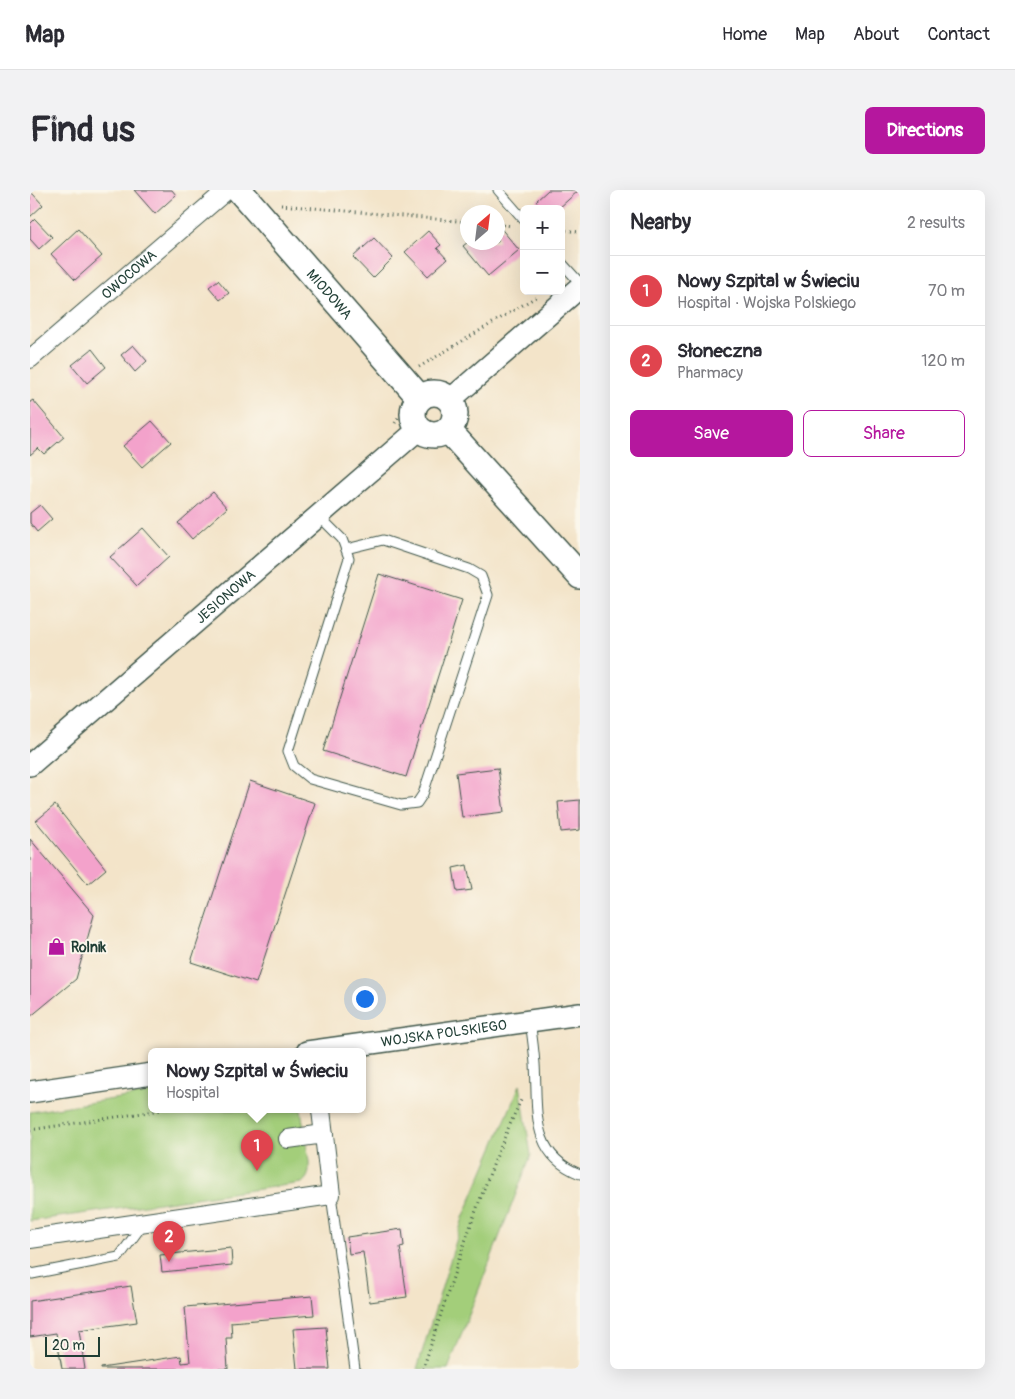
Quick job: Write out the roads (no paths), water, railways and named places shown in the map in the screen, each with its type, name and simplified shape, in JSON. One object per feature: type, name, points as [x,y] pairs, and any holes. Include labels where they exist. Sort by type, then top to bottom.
[{"type":"main road","name":"MIODOWA","points":[[239,190],[410,370],[420,398]]},
{"type":"main road","points":[[436,393],[450,400],[454,407],[455,416],[453,424],[448,430],[433,436],[425,434],[419,429],[414,421],[413,413],[415,405],[420,398],[436,393]]},
{"type":"main road","points":[[448,430],[580,576]]},
{"type":"street","name":"OWOCOWA","points":[[30,359],[227,190]]},
{"type":"street","points":[[450,400],[580,285]]},
{"type":"street","name":"JESIONOWA","points":[[30,765],[419,429]]},
{"type":"street","name":"WOJSKA POLSKIEGO","points":[[340,1048],[580,1014]]},
{"type":"street","points":[[30,1092],[148,1075]]},
{"type":"street","points":[[30,1239],[331,1195],[321,1113]]},
{"type":"street","points":[[288,1139],[324,1134]]},
{"type":"lane","points":[[498,190],[520,215]]},
{"type":"lane","points":[[565,267],[580,285]]},
{"type":"lane","points":[[318,515],[342,539],[349,558],[288,751],[294,766],[310,778],[401,806],[417,803],[423,794],[488,595],[481,576],[469,569],[383,540],[346,549]]},
{"type":"lane","points":[[530,1021],[535,1062],[539,1128],[543,1142],[561,1164],[580,1174]]},
{"type":"lane","points":[[331,1195],[355,1369]]},
{"type":"lane","points":[[30,1272],[32,1274],[119,1257],[144,1223]]},
{"type":"place","name":"Rolnik","points":[[57,947]]},
{"type":"place","name":"Nowy Szpital w Świeciu","points":[[257,1171]]},
{"type":"place","name":"Słoneczna","points":[[169,1262]]}]
